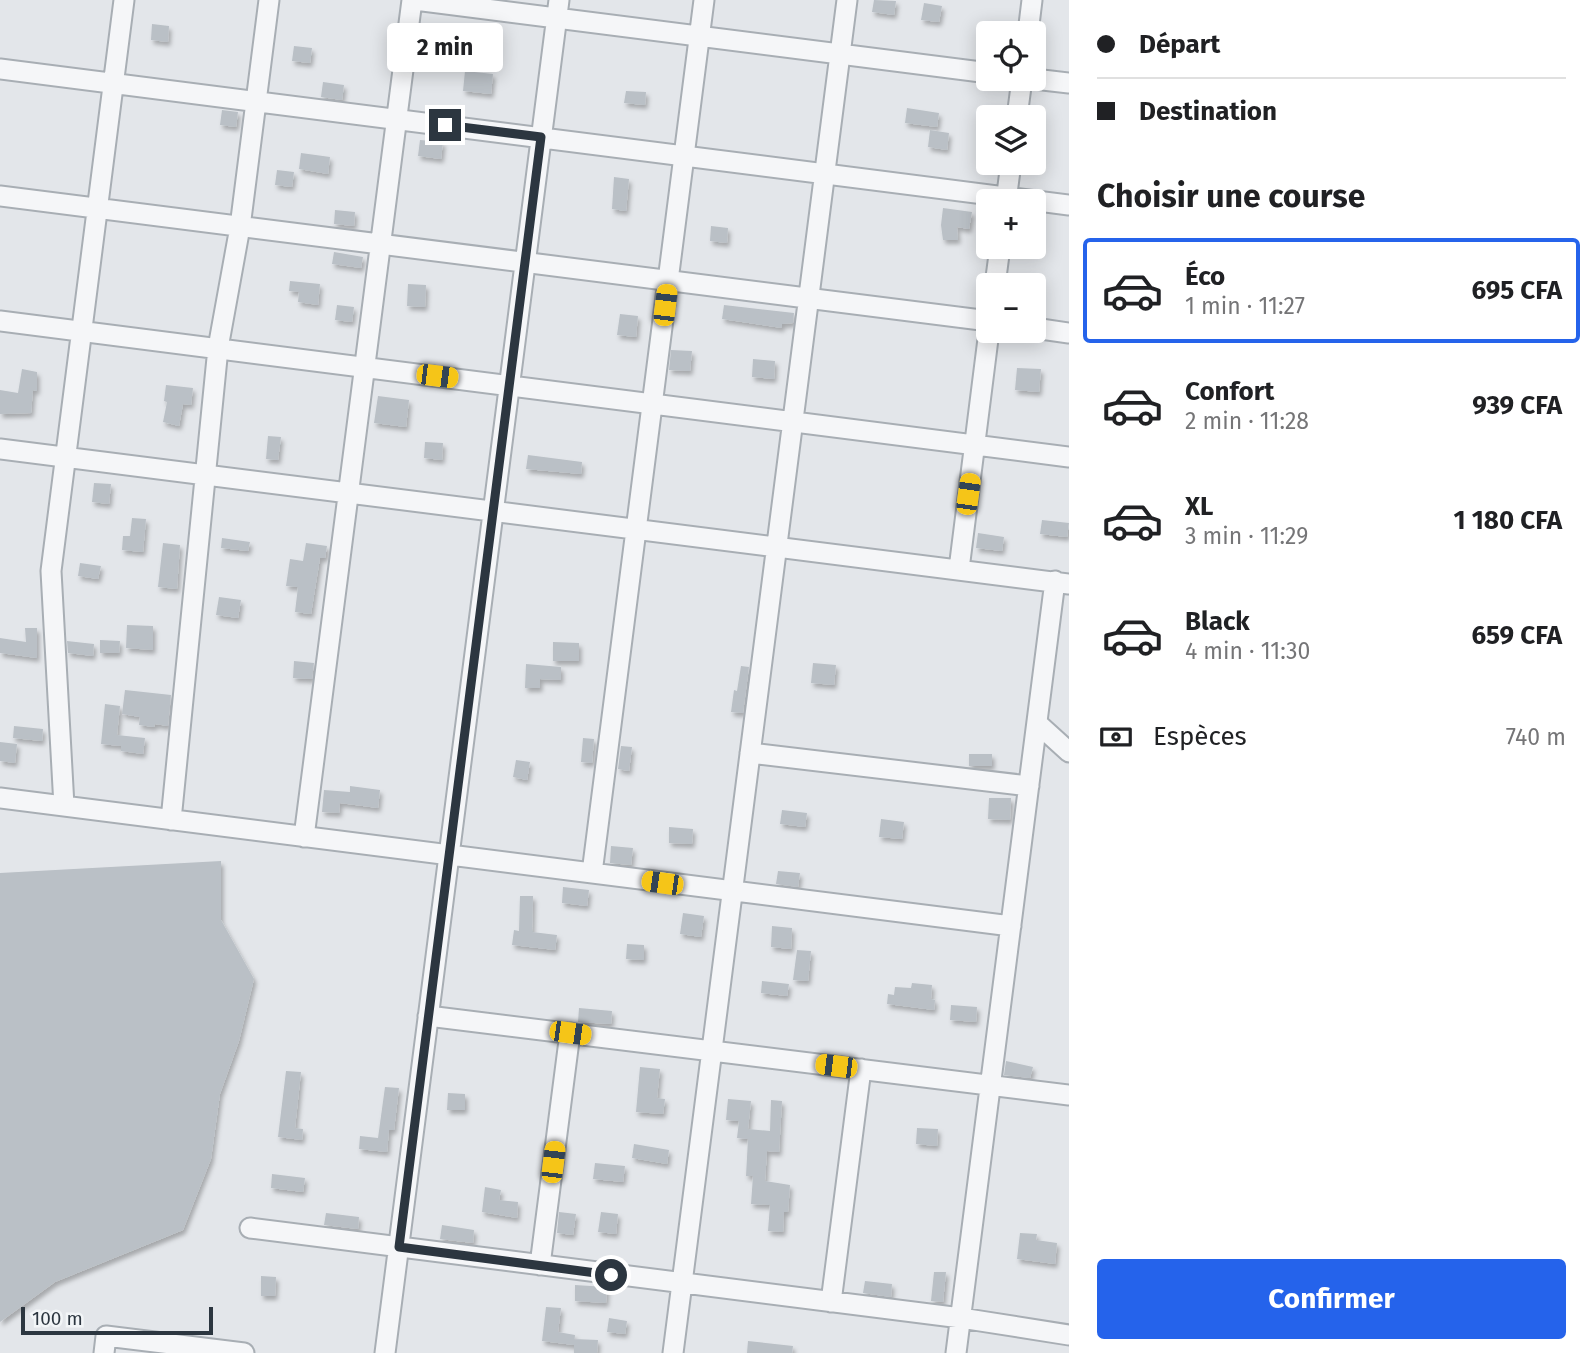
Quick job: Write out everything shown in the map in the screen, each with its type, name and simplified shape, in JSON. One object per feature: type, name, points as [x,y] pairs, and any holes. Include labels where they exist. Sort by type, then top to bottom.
[{"type":"street","points":[[64,806],[51,571],[124,0]]},
{"type":"street","points":[[171,820],[219,348],[240,227],[269,0]]},
{"type":"street","points":[[304,837],[413,0],[558,9],[699,36],[976,71]]},
{"type":"street","points":[[592,873],[704,0]]},
{"type":"street","points":[[673,1353],[847,0]]},
{"type":"street","points":[[1029,21],[1032,0]]},
{"type":"street","points":[[385,1353],[558,9]]},
{"type":"street","points":[[0,69],[684,155],[976,195]]},
{"type":"street","points":[[1046,80],[1069,83]]},
{"type":"street","points":[[0,196],[976,319]]},
{"type":"street","points":[[1046,203],[1069,205]]},
{"type":"street","points":[[0,321],[1069,457]]},
{"type":"street","points":[[1046,330],[1069,333]]},
{"type":"street","points":[[959,569],[988,343]]},
{"type":"street","points":[[0,449],[1062,583],[1037,723],[956,1353]]},
{"type":"street","points":[[1037,723],[1069,752]]},
{"type":"street","points":[[750,752],[1029,786]]},
{"type":"street","points":[[0,798],[1011,926]]},
{"type":"street","points":[[428,1016],[1069,1095]]},
{"type":"street","points":[[540,1265],[570,1033]]},
{"type":"street","points":[[831,1302],[861,1069]]},
{"type":"street","points":[[250,1228],[961,1318],[1069,1335]]},
{"type":"street","points":[[104,1353],[106,1336],[244,1353]]},
{"type":"building","points":[[874,0],[896,1],[894,15],[872,12]]},
{"type":"building","points":[[924,3],[942,6],[939,22],[921,20]]},
{"type":"building","points":[[152,24],[169,26],[168,42],[151,40]]},
{"type":"building","points":[[294,46],[312,48],[310,63],[292,61]]},
{"type":"building","points":[[465,71],[493,74],[491,94],[463,91]]},
{"type":"building","points":[[323,82],[344,85],[342,100],[321,97]]},
{"type":"building","points":[[626,91],[646,92],[645,105],[624,103]]},
{"type":"building","points":[[907,108],[939,113],[937,127],[905,123]]},
{"type":"building","points":[[222,110],[238,112],[236,127],[220,125]]},
{"type":"building","points":[[930,130],[949,133],[947,150],[928,147]]},
{"type":"building","points":[[420,140],[443,142],[441,159],[418,156]]},
{"type":"building","points":[[301,153],[330,157],[328,174],[299,169]]},
{"type":"building","points":[[277,170],[294,172],[292,187],[275,185]]},
{"type":"building","points":[[614,177],[629,179],[626,211],[612,209]]},
{"type":"building","points":[[943,208],[972,212],[969,229],[957,227],[958,240],[943,240]]},
{"type":"building","points":[[335,210],[355,212],[354,226],[334,224]]},
{"type":"building","points":[[711,226],[728,228],[727,243],[710,241]]},
{"type":"building","points":[[334,252],[363,257],[361,268],[332,264]]},
{"type":"building","points":[[290,281],[320,284],[318,305],[298,302],[299,292],[289,291]]},
{"type":"building","points":[[408,284],[426,285],[425,307],[407,306]]},
{"type":"building","points":[[337,305],[354,307],[352,322],[335,320]]},
{"type":"building","points":[[724,305],[794,313],[793,323],[782,324],[782,328],[722,319]]},
{"type":"building","points":[[620,314],[638,316],[636,337],[617,335]]},
{"type":"building","points":[[671,350],[692,351],[690,371],[669,370]]},
{"type":"building","points":[[753,359],[775,361],[774,379],[752,377]]},
{"type":"building","points":[[1017,368],[1041,369],[1039,392],[1015,390]]},
{"type":"building","points":[[22,369],[37,372],[37,391],[33,390],[31,413],[0,414],[0,390],[18,393]]},
{"type":"building","points":[[166,385],[193,388],[191,405],[183,404],[179,426],[163,422],[167,402],[164,401]]},
{"type":"building","points":[[378,396],[409,400],[406,427],[374,423]]},
{"type":"building","points":[[268,436],[281,437],[278,460],[266,459]]},
{"type":"building","points":[[425,442],[443,443],[442,460],[424,458]]},
{"type":"building","points":[[528,455],[582,462],[581,474],[526,469]]},
{"type":"building","points":[[94,483],[111,484],[109,504],[92,502]]},
{"type":"building","points":[[132,518],[146,519],[143,552],[122,550],[123,536],[130,536]]},
{"type":"building","points":[[1042,520],[1069,523],[1067,537],[1040,534]]},
{"type":"building","points":[[978,533],[1004,537],[1002,551],[976,548]]},
{"type":"building","points":[[222,538],[250,542],[248,551],[221,548]]},
{"type":"building","points":[[163,543],[180,545],[177,589],[158,587]]},
{"type":"building","points":[[306,543],[327,546],[325,558],[320,558],[311,614],[295,612],[298,587],[286,586],[290,559],[303,561]]},
{"type":"building","points":[[80,563],[101,566],[98,579],[78,576]]},
{"type":"building","points":[[219,597],[241,600],[238,618],[216,615]]},
{"type":"building","points":[[127,625],[153,626],[153,650],[126,648]]},
{"type":"building","points":[[25,628],[37,628],[37,658],[0,653],[0,638],[26,642]]},
{"type":"building","points":[[100,640],[120,641],[119,653],[100,653]]},
{"type":"building","points":[[67,641],[94,644],[93,656],[68,653]]},
{"type":"building","points":[[553,642],[579,643],[579,661],[553,661]]},
{"type":"building","points":[[294,661],[314,663],[312,679],[293,678]]},
{"type":"building","points":[[813,663],[836,665],[834,685],[811,683]]},
{"type":"building","points":[[526,664],[561,667],[561,680],[540,679],[540,688],[525,688]]},
{"type":"building","points":[[741,666],[749,667],[743,713],[731,712],[734,690],[737,691]]},
{"type":"building","points":[[125,690],[171,695],[168,726],[139,725],[140,717],[122,714]]},
{"type":"building","points":[[105,704],[120,706],[117,735],[145,738],[143,754],[121,751],[121,746],[101,744]]},
{"type":"building","points":[[14,726],[43,729],[42,741],[13,738]]},
{"type":"building","points":[[583,738],[594,739],[592,763],[581,762]]},
{"type":"building","points":[[0,742],[17,744],[15,763],[0,761]]},
{"type":"building","points":[[621,746],[632,747],[629,771],[618,769]]},
{"type":"building","points":[[969,754],[992,754],[992,766],[969,766]]},
{"type":"building","points":[[516,760],[530,762],[527,780],[513,777]]},
{"type":"building","points":[[350,786],[380,790],[378,808],[340,803],[339,813],[322,812],[324,790],[350,792]]},
{"type":"building","points":[[989,798],[1011,798],[1010,820],[988,819]]},
{"type":"building","points":[[782,810],[807,813],[805,827],[780,824]]},
{"type":"building","points":[[881,819],[904,822],[902,839],[879,837]]},
{"type":"building","points":[[669,827],[693,829],[692,844],[669,843]]},
{"type":"building","points":[[611,846],[633,848],[631,865],[610,863]]},
{"type":"building","points":[[221,861],[221,920],[254,979],[239,1041],[220,1094],[211,1159],[183,1230],[55,1282],[0,1322],[0,873]]},
{"type":"building","points":[[778,871],[800,873],[798,887],[776,884]]},
{"type":"building","points":[[563,887],[589,890],[587,906],[562,903]]},
{"type":"building","points":[[520,896],[533,896],[532,932],[557,935],[555,950],[512,945],[514,930],[519,931]]},
{"type":"building","points":[[683,913],[704,916],[701,937],[680,934]]},
{"type":"building","points":[[772,926],[792,928],[791,949],[771,947]]},
{"type":"building","points":[[627,944],[644,945],[644,960],[626,959]]},
{"type":"building","points":[[797,950],[811,951],[808,981],[793,980]]},
{"type":"building","points":[[762,981],[789,984],[787,996],[761,993]]},
{"type":"building","points":[[912,983],[932,985],[931,999],[935,1000],[934,1010],[887,1004],[888,994],[894,995],[895,987],[911,988]]},
{"type":"building","points":[[951,1005],[977,1007],[976,1022],[950,1020]]},
{"type":"building","points":[[579,1008],[612,1011],[611,1024],[578,1022]]},
{"type":"building","points":[[1006,1061],[1033,1067],[1030,1078],[1004,1075]]},
{"type":"building","points":[[640,1067],[660,1069],[657,1098],[665,1099],[663,1114],[636,1112]]},
{"type":"building","points":[[286,1071],[301,1072],[295,1128],[303,1129],[302,1140],[278,1137]]},
{"type":"building","points":[[385,1087],[399,1088],[394,1130],[389,1130],[387,1152],[359,1149],[360,1136],[378,1138]]},
{"type":"building","points":[[448,1093],[465,1094],[465,1110],[447,1110]]},
{"type":"building","points":[[728,1099],[751,1101],[748,1129],[770,1131],[771,1100],[782,1101],[779,1152],[767,1151],[765,1181],[790,1185],[783,1232],[768,1231],[770,1205],[751,1204],[753,1176],[746,1176],[748,1139],[737,1138],[739,1121],[726,1120]]},
{"type":"building","points":[[917,1128],[938,1129],[937,1146],[916,1144]]},
{"type":"building","points":[[634,1144],[669,1150],[667,1164],[632,1158]]},
{"type":"building","points":[[595,1163],[625,1166],[623,1182],[593,1179]]},
{"type":"building","points":[[272,1174],[305,1178],[303,1192],[271,1188]]},
{"type":"building","points":[[485,1187],[501,1190],[499,1200],[518,1202],[517,1218],[482,1212]]},
{"type":"building","points":[[559,1212],[576,1214],[573,1235],[557,1233]]},
{"type":"building","points":[[601,1212],[618,1214],[616,1234],[598,1232]]},
{"type":"building","points":[[326,1213],[359,1217],[358,1229],[324,1225]]},
{"type":"building","points":[[442,1225],[474,1230],[473,1243],[440,1239]]},
{"type":"building","points":[[1020,1233],[1037,1234],[1036,1240],[1057,1243],[1055,1264],[1017,1259]]},
{"type":"building","points":[[934,1272],[946,1272],[943,1302],[931,1301]]},
{"type":"building","points":[[261,1276],[276,1277],[275,1296],[261,1296]]},
{"type":"building","points":[[865,1281],[892,1284],[891,1297],[863,1293]]},
{"type":"building","points":[[575,1285],[607,1287],[606,1303],[575,1301]]},
{"type":"building","points":[[546,1307],[561,1308],[558,1332],[575,1335],[574,1345],[542,1341]]},
{"type":"building","points":[[609,1318],[627,1321],[625,1334],[607,1332]]},
{"type":"building","points":[[574,1339],[598,1340],[597,1353],[574,1353]]},
{"type":"building","points":[[748,1341],[793,1346],[792,1353],[747,1353]]},
{"type":"route","points":[[445,125],[541,137],[399,1247],[611,1275]]}]
